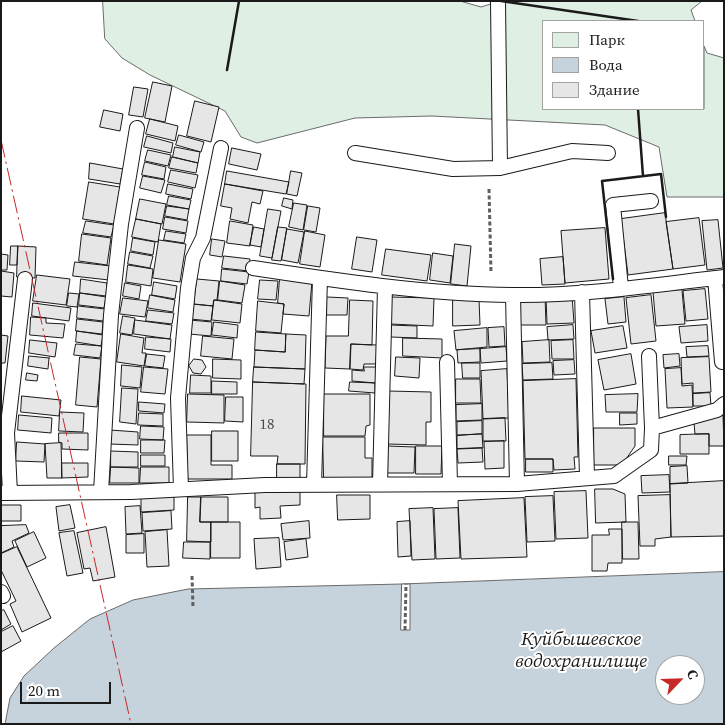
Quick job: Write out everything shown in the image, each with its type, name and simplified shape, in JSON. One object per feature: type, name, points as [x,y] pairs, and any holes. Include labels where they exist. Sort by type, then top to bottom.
[{"type":"lane","points":[[494,168],[498,1]]},
{"type":"lane","points":[[101,492],[111,315],[121,224],[137,128]]},
{"type":"lane","points":[[181,489],[178,398],[188,288],[192,258],[203,238],[222,148]]},
{"type":"lane","points":[[355,153],[453,169],[494,168],[572,151],[608,154]]},
{"type":"lane","points":[[621,288],[613,205],[651,201]]},
{"type":"lane","points":[[253,268],[385,287],[513,295],[582,292],[720,277],[723,366]]},
{"type":"lane","points":[[314,485],[320,278]]},
{"type":"lane","points":[[25,279],[7,433],[6,493],[101,492],[265,485],[517,484],[614,476],[651,450],[649,356]]},
{"type":"lane","points":[[380,484],[385,287]]},
{"type":"lane","points":[[582,292],[587,478]]},
{"type":"lane","points":[[513,295],[517,484]]},
{"type":"lane","points":[[447,362],[450,484]]},
{"type":"lane","points":[[652,428],[717,410],[724,404]]},
{"type":"path","points":[[491,294],[494,168]]},
{"type":"path","points":[[192,576],[193,606]]},
{"type":"path","points":[[405,630],[406,584]]},
{"type":"green space","points":[[103,1],[460,1],[481,7],[500,1],[702,1],[691,10],[695,20],[542,20],[542,110],[705,110],[705,48],[707,53],[724,58],[724,197],[667,197],[659,147],[605,125],[432,116],[355,118],[257,143],[241,137],[225,111],[150,75],[122,58],[105,39]]},
{"type":"water","name":"Куйбышевское водохранилище","points":[[724,572],[724,724],[5,724],[10,698],[24,676],[54,648],[90,619],[133,600],[188,589],[402,584]]},
{"type":"pier","points":[[402,584],[410,584],[410,630],[401,630]]},
{"type":"building","points":[[153,82],[172,86],[165,122],[145,118]]},
{"type":"building","points":[[134,87],[148,89],[143,117],[129,115]]},
{"type":"building","points":[[195,101],[219,107],[211,142],[187,136]]},
{"type":"building","points":[[104,110],[123,114],[120,131],[100,127]]},
{"type":"building","points":[[150,119],[178,126],[175,141],[146,134]]},
{"type":"building","points":[[179,135],[204,142],[201,152],[176,145]]},
{"type":"building","points":[[147,136],[173,143],[171,153],[144,147]]},
{"type":"building","points":[[175,147],[200,152],[198,163],[173,157]]},
{"type":"building","points":[[232,148],[261,154],[257,170],[229,164]]},
{"type":"building","points":[[148,150],[171,155],[168,166],[145,161]]},
{"type":"building","points":[[172,157],[198,163],[196,173],[169,168]]},
{"type":"building","points":[[145,162],[166,167],[164,179],[142,175]]},
{"type":"building","points":[[90,163],[123,169],[120,184],[89,179]]},
{"type":"building","points":[[171,170],[198,175],[195,188],[168,182]]},
{"type":"building","points":[[227,171],[289,182],[286,194],[225,184]]},
{"type":"building","points":[[291,171],[302,173],[297,196],[287,194]]},
{"type":"building","points":[[143,176],[165,180],[161,193],[140,188]]},
{"type":"building","points":[[89,182],[120,187],[114,224],[83,219]]},
{"type":"building","points":[[168,184],[193,189],[191,199],[166,194]]},
{"type":"building","points":[[225,184],[263,191],[260,204],[252,202],[248,223],[230,219],[232,208],[221,206]]},
{"type":"building","points":[[169,196],[191,200],[189,209],[167,205]]},
{"type":"building","points":[[284,198],[293,200],[292,209],[282,206]]},
{"type":"building","points":[[140,199],[166,204],[162,224],[136,219]]},
{"type":"building","points":[[294,203],[307,205],[303,230],[289,227]]},
{"type":"building","points":[[167,206],[189,209],[187,220],[165,216]]},
{"type":"building","points":[[308,206],[320,208],[316,232],[304,230]]},
{"type":"building","points":[[268,209],[281,211],[272,258],[260,256]]},
{"type":"building","points":[[665,213],[673,269],[628,275],[621,219]]},
{"type":"building","points":[[165,217],[188,221],[186,233],[163,229]]},
{"type":"building","points":[[699,218],[705,265],[673,269],[666,222]]},
{"type":"building","points":[[136,219],[161,224],[158,242],[132,237]]},
{"type":"building","points":[[718,220],[723,268],[707,270],[702,221]]},
{"type":"building","points":[[86,221],[114,225],[111,237],[83,233]]},
{"type":"building","points":[[230,221],[253,225],[250,246],[227,243]]},
{"type":"building","points":[[254,227],[264,229],[261,247],[250,245]]},
{"type":"building","points":[[278,227],[287,228],[281,261],[272,260]]},
{"type":"building","points":[[605,228],[609,279],[565,283],[561,231]]},
{"type":"building","points":[[287,229],[304,232],[298,263],[282,260]]},
{"type":"building","points":[[166,231],[186,234],[184,243],[164,240]]},
{"type":"building","points":[[305,231],[325,235],[320,267],[300,264]]},
{"type":"building","points":[[82,234],[111,238],[107,265],[79,261]]},
{"type":"building","points":[[357,237],[377,240],[372,272],[352,269]]},
{"type":"building","points":[[133,238],[155,242],[153,255],[131,251]]},
{"type":"building","points":[[212,239],[225,241],[222,257],[210,255]]},
{"type":"building","points":[[159,240],[186,244],[180,282],[153,278]]},
{"type":"building","points":[[455,244],[471,246],[467,286],[451,284]]},
{"type":"building","points":[[11,246],[18,246],[17,265],[10,265]]},
{"type":"building","points":[[18,246],[36,247],[35,278],[17,277]]},
{"type":"building","points":[[386,249],[431,255],[427,281],[382,275]]},
{"type":"building","points":[[130,252],[153,256],[150,268],[128,264]]},
{"type":"building","points":[[433,253],[453,256],[450,283],[430,280]]},
{"type":"building","points":[[1,254],[8,255],[7,270],[1,270]]},
{"type":"building","points":[[224,256],[250,259],[249,271],[222,268]]},
{"type":"building","points":[[563,257],[565,284],[542,285],[540,259]]},
{"type":"building","points":[[75,262],[111,266],[109,280],[73,276]]},
{"type":"building","points":[[128,265],[153,269],[151,286],[126,282]]},
{"type":"building","points":[[222,269],[249,272],[247,284],[221,281]]},
{"type":"building","points":[[1,271],[14,273],[12,297],[1,296]]},
{"type":"building","points":[[37,275],[70,279],[66,305],[33,301]]},
{"type":"building","points":[[280,278],[312,281],[309,316],[283,314],[284,304],[278,303]]},
{"type":"building","points":[[81,279],[107,283],[106,296],[80,293]]},
{"type":"building","points":[[197,279],[219,281],[217,300],[214,300],[213,306],[194,304]]},
{"type":"building","points":[[260,280],[278,281],[276,300],[258,299]]},
{"type":"building","points":[[220,281],[245,285],[242,303],[218,300]]},
{"type":"building","points":[[154,282],[177,286],[175,299],[152,295]]},
{"type":"building","points":[[125,283],[141,286],[139,299],[123,296]]},
{"type":"building","points":[[705,289],[708,319],[686,321],[683,291]]},
{"type":"building","points":[[682,290],[685,324],[656,326],[653,292]]},
{"type":"building","points":[[69,293],[79,294],[77,307],[67,306]]},
{"type":"building","points":[[80,293],[106,297],[104,308],[79,305]]},
{"type":"building","points":[[150,295],[175,300],[173,312],[148,308]]},
{"type":"building","points":[[572,295],[574,323],[547,324],[546,296]]},
{"type":"building","points":[[651,295],[656,341],[631,344],[626,298]]},
{"type":"building","points":[[545,296],[546,325],[520,325],[519,297]]},
{"type":"building","points":[[327,297],[348,298],[347,315],[327,315]]},
{"type":"building","points":[[391,297],[434,298],[433,326],[390,324]]},
{"type":"building","points":[[624,297],[626,322],[608,324],[605,299]]},
{"type":"building","points":[[123,298],[148,301],[145,317],[120,314]]},
{"type":"building","points":[[453,299],[479,299],[480,325],[453,326]]},
{"type":"building","points":[[214,300],[242,304],[240,323],[212,320]]},
{"type":"building","points":[[350,300],[373,301],[372,345],[351,344],[350,369],[325,368],[326,336],[348,336]]},
{"type":"building","points":[[258,301],[284,304],[281,333],[256,331]]},
{"type":"building","points":[[33,303],[71,308],[69,321],[32,316]]},
{"type":"building","points":[[192,304],[213,306],[211,321],[190,319]]},
{"type":"building","points":[[78,306],[105,309],[103,321],[77,318]]},
{"type":"building","points":[[148,310],[174,313],[172,324],[146,321]]},
{"type":"building","points":[[123,316],[135,318],[132,335],[120,333]]},
{"type":"building","points":[[31,317],[46,318],[46,323],[65,324],[63,338],[30,335]]},
{"type":"building","points":[[77,319],[103,322],[102,334],[76,331]]},
{"type":"building","points":[[135,320],[172,325],[170,339],[134,334]]},
{"type":"building","points":[[190,320],[212,322],[211,336],[189,334]]},
{"type":"building","points":[[214,322],[238,325],[237,338],[212,335]]},
{"type":"building","points":[[391,325],[417,326],[417,338],[391,337]]},
{"type":"building","points":[[573,325],[574,339],[548,340],[547,327]]},
{"type":"building","points":[[707,325],[708,341],[681,343],[679,327]]},
{"type":"building","points":[[623,326],[627,348],[595,353],[591,331]]},
{"type":"building","points":[[504,327],[505,346],[489,347],[488,328]]},
{"type":"building","points":[[487,328],[487,347],[456,350],[454,331]]},
{"type":"building","points":[[77,331],[103,335],[101,346],[76,342]]},
{"type":"building","points":[[256,332],[286,334],[285,352],[255,350]]},
{"type":"building","points":[[121,334],[144,338],[142,353],[146,353],[144,366],[117,362]]},
{"type":"building","points":[[286,334],[306,335],[305,369],[254,367],[255,350],[285,352]]},
{"type":"building","points":[[1,335],[8,336],[5,363],[1,363]]},
{"type":"building","points":[[203,336],[234,339],[232,359],[201,356]]},
{"type":"building","points":[[146,337],[171,339],[170,352],[145,349]]},
{"type":"building","points":[[403,338],[442,339],[442,358],[403,356]]},
{"type":"building","points":[[30,340],[57,343],[55,357],[29,353]]},
{"type":"building","points":[[549,340],[550,362],[523,363],[522,342]]},
{"type":"building","points":[[573,340],[574,359],[552,359],[551,341]]},
{"type":"building","points":[[76,344],[102,346],[100,358],[74,355]]},
{"type":"building","points":[[351,344],[377,345],[376,364],[364,364],[363,370],[350,369]]},
{"type":"building","points":[[708,346],[709,356],[687,357],[686,347]]},
{"type":"building","points":[[506,347],[507,361],[481,363],[480,349]]},
{"type":"building","points":[[480,349],[480,362],[458,363],[457,350]]},
{"type":"building","points":[[147,354],[165,356],[163,368],[145,366]]},
{"type":"building","points":[[631,354],[636,384],[604,390],[598,360]]},
{"type":"building","points":[[679,354],[680,366],[664,368],[663,355]]},
{"type":"building","points":[[29,356],[49,358],[48,369],[28,366]]},
{"type":"building","points":[[80,357],[101,359],[97,407],[76,405]]},
{"type":"building","points":[[396,357],[420,358],[419,378],[395,376]]},
{"type":"building","points":[[709,357],[711,392],[693,393],[693,383],[682,384],[681,358]]},
{"type":"building","points":[[194,359],[202,360],[206,367],[201,374],[193,373],[189,366]]},
{"type":"building","points":[[213,359],[241,360],[241,379],[213,378]]},
{"type":"building","points":[[574,360],[575,374],[554,375],[553,361]]},
{"type":"building","points":[[462,363],[480,363],[480,378],[463,378]]},
{"type":"building","points":[[552,363],[553,379],[523,380],[522,364]]},
{"type":"building","points":[[122,365],[142,367],[140,388],[121,386]]},
{"type":"building","points":[[144,367],[168,369],[165,394],[141,392]]},
{"type":"building","points":[[254,367],[305,369],[304,384],[253,382]]},
{"type":"building","points":[[364,367],[377,367],[376,383],[352,381],[352,370],[364,371]]},
{"type":"building","points":[[681,368],[682,386],[692,385],[693,407],[667,408],[665,369]]},
{"type":"building","points":[[507,369],[509,418],[483,419],[481,371]]},
{"type":"building","points":[[27,373],[38,375],[37,381],[26,380]]},
{"type":"building","points":[[191,375],[211,376],[211,393],[190,393]]},
{"type":"building","points":[[456,379],[480,379],[481,403],[456,403]]},
{"type":"building","points":[[576,379],[578,457],[574,457],[575,469],[554,470],[553,459],[525,459],[523,381]]},
{"type":"building","points":[[212,381],[237,382],[237,394],[212,394]]},
{"type":"building","points":[[253,382],[306,384],[305,464],[277,464],[278,456],[251,456]]},
{"type":"building","points":[[350,382],[375,383],[375,393],[349,391]]},
{"type":"building","points":[[122,388],[138,389],[136,424],[120,422]]},
{"type":"building","points":[[388,391],[431,392],[431,422],[426,422],[426,445],[387,444]]},
{"type":"building","points":[[710,393],[711,406],[693,406],[693,394]]},
{"type":"building","points":[[188,394],[224,395],[224,423],[187,422]]},
{"type":"building","points":[[324,394],[370,394],[370,425],[366,426],[365,436],[324,436]]},
{"type":"building","points":[[638,394],[637,412],[606,412],[605,395]]},
{"type":"building","points":[[22,396],[61,400],[59,416],[21,412]]},
{"type":"building","points":[[226,397],[243,397],[243,422],[225,421]]},
{"type":"building","points":[[139,402],[165,404],[164,413],[139,411]]},
{"type":"building","points":[[482,404],[482,420],[456,421],[456,405]]},
{"type":"building","points":[[60,412],[84,413],[83,432],[59,431]]},
{"type":"building","points":[[139,413],[163,414],[163,426],[138,425]]},
{"type":"building","points":[[620,413],[637,413],[637,424],[620,425]]},
{"type":"building","points":[[19,415],[52,418],[51,433],[18,430]]},
{"type":"building","points":[[723,415],[724,446],[709,446],[709,434],[695,434],[694,423],[708,416]]},
{"type":"building","points":[[505,418],[506,441],[483,441],[483,419]]},
{"type":"building","points":[[482,421],[482,434],[457,435],[457,422]]},
{"type":"building","points":[[141,426],[164,427],[163,440],[140,439]]},
{"type":"building","points":[[594,428],[635,428],[635,446],[622,465],[594,465]]},
{"type":"building","points":[[110,430],[138,432],[138,445],[109,444]]},
{"type":"building","points":[[212,431],[238,431],[238,461],[212,461]]},
{"type":"building","points":[[59,433],[88,433],[88,450],[62,449],[62,443],[59,442]]},
{"type":"building","points":[[482,434],[483,448],[457,449],[457,436]]},
{"type":"building","points":[[709,434],[709,454],[680,454],[680,435]]},
{"type":"building","points":[[187,435],[211,435],[211,465],[232,465],[232,479],[188,479]]},
{"type":"building","points":[[323,437],[365,437],[365,458],[372,458],[372,478],[324,479]]},
{"type":"building","points":[[141,440],[165,440],[164,453],[141,453]]},
{"type":"building","points":[[504,441],[504,468],[485,469],[484,442]]},
{"type":"building","points":[[17,442],[45,444],[44,462],[16,461]]},
{"type":"building","points":[[61,443],[62,478],[47,478],[45,444]]},
{"type":"building","points":[[388,446],[415,447],[414,473],[388,473]]},
{"type":"building","points":[[416,446],[442,446],[441,474],[416,474]]},
{"type":"building","points":[[482,448],[483,462],[458,463],[457,449]]},
{"type":"building","points":[[111,451],[138,452],[138,467],[111,467]]},
{"type":"building","points":[[141,455],[165,455],[165,466],[141,466]]},
{"type":"building","points":[[669,456],[687,456],[686,465],[669,465]]},
{"type":"building","points":[[526,459],[553,459],[553,472],[526,472]]},
{"type":"building","points":[[62,463],[88,463],[88,477],[62,478]]},
{"type":"building","points":[[277,464],[300,464],[300,478],[277,478]]},
{"type":"building","points":[[687,466],[688,483],[670,484],[670,467]]},
{"type":"building","points":[[111,467],[139,468],[139,483],[110,483]]},
{"type":"building","points":[[141,467],[169,467],[169,483],[140,483]]},
{"type":"building","points":[[669,475],[670,492],[642,493],[641,476]]},
{"type":"building","points":[[724,481],[724,536],[671,537],[670,484]]},
{"type":"building","points":[[595,489],[613,489],[625,494],[626,522],[596,523]]},
{"type":"building","points":[[586,491],[588,538],[556,539],[554,492]]},
{"type":"building","points":[[300,492],[300,505],[280,506],[281,518],[260,519],[260,507],[255,508],[255,493]]},
{"type":"building","points":[[337,495],[370,495],[370,519],[338,520]]},
{"type":"building","points":[[670,495],[671,537],[655,539],[655,546],[640,546],[638,496]]},
{"type":"building","points":[[174,496],[174,510],[141,512],[141,497]]},
{"type":"building","points":[[553,496],[555,541],[527,542],[525,497]]},
{"type":"building","points":[[188,497],[201,497],[200,522],[211,522],[211,542],[187,541]]},
{"type":"building","points":[[201,497],[228,497],[228,522],[200,522]]},
{"type":"building","points":[[524,498],[527,557],[461,559],[458,501]]},
{"type":"building","points":[[1,505],[21,505],[21,521],[1,521]]},
{"type":"building","points":[[70,505],[75,528],[59,531],[56,507]]},
{"type":"building","points":[[140,506],[142,533],[126,534],[125,507]]},
{"type":"building","points":[[433,508],[435,559],[412,560],[409,509]]},
{"type":"building","points":[[458,508],[460,558],[436,559],[434,509]]},
{"type":"building","points":[[171,511],[172,529],[143,531],[142,513]]},
{"type":"building","points":[[309,521],[310,538],[283,540],[281,524]]},
{"type":"building","points":[[410,521],[411,556],[398,557],[397,522]]},
{"type":"building","points":[[211,522],[240,522],[240,558],[211,558]]},
{"type":"building","points":[[622,522],[638,522],[639,559],[623,559]]},
{"type":"building","points":[[26,525],[29,533],[12,541],[14,547],[1,553],[1,526]]},
{"type":"building","points":[[106,527],[115,577],[93,581],[90,568],[84,569],[77,533]]},
{"type":"building","points":[[609,529],[622,529],[622,563],[608,563],[607,571],[592,571],[592,535],[609,535]]},
{"type":"building","points":[[167,530],[169,566],[147,567],[145,532]]},
{"type":"building","points":[[74,531],[83,573],[67,576],[59,533]]},
{"type":"building","points":[[34,532],[46,558],[27,567],[15,541]]},
{"type":"building","points":[[144,534],[144,553],[126,553],[126,535]]},
{"type":"building","points":[[279,538],[281,567],[256,569],[254,539]]},
{"type":"building","points":[[306,539],[308,557],[286,560],[284,542]]},
{"type":"building","points":[[184,542],[210,542],[210,559],[183,558]]},
{"type":"building","points":[[17,547],[51,618],[22,632],[10,604],[16,601],[1,570],[1,554]]},
{"type":"building","points":[[4,610],[11,624],[1,630],[1,611]]},
{"type":"building","points":[[13,626],[21,641],[1,652],[1,632]]},
{"type":"wall","points":[[227,70],[239,1]]},
{"type":"wall","points":[[501,1],[631,20]]},
{"type":"wall","points":[[638,110],[643,176]]},
{"type":"wall","points":[[613,279],[602,181],[661,174],[666,217]]},
{"type":"power","points":[[1,140],[131,724]]}]
